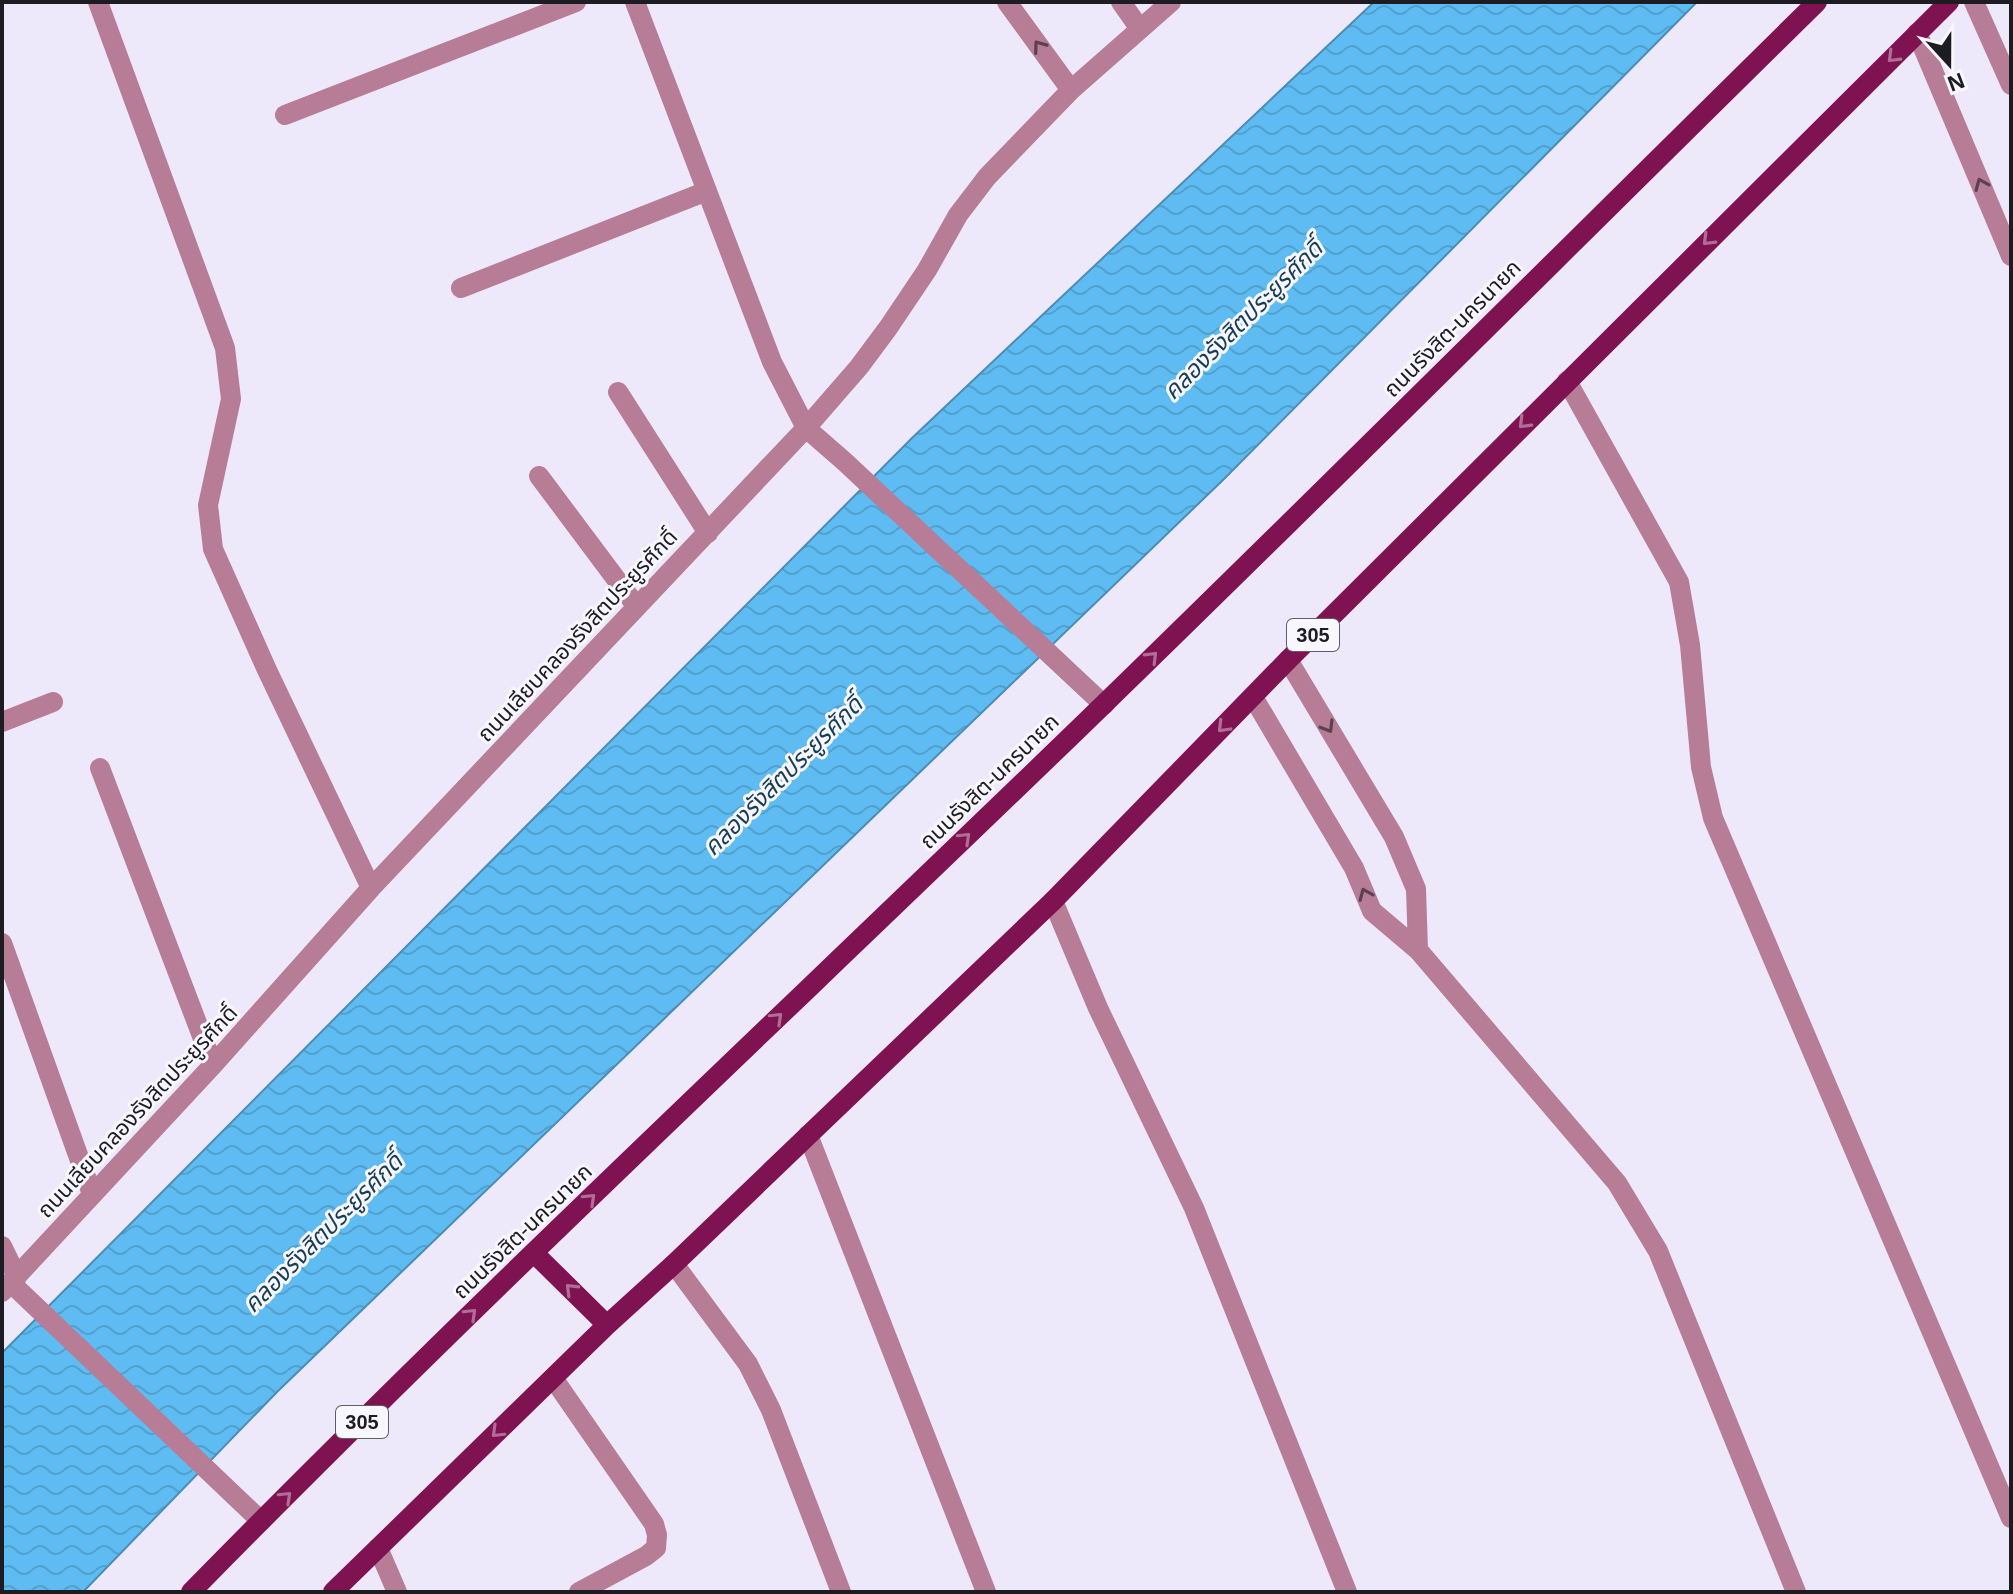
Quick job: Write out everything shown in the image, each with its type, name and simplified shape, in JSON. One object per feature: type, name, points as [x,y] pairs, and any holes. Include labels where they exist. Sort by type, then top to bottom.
[{"type":"main road","name":"ถนนรังสิต-นครนายก","points":[[191,1592],[534,1253],[1104,705],[1817,2]]},
{"type":"main road","name":"305","points":[[333,1592],[607,1325],[1053,901],[1288,660],[1949,2]]},
{"type":"main road","points":[[534,1253],[607,1325]]},
{"type":"street","points":[[98,2],[225,348],[231,399],[208,505],[213,549],[371,888]]},
{"type":"street","points":[[285,115],[576,2]]},
{"type":"street","points":[[635,2],[772,362],[806,428],[1104,705]]},
{"type":"street","points":[[1007,2],[1071,90]]},
{"type":"street","points":[[1121,2],[1140,29]]},
{"type":"street","name":"ถนนเลียบคลองรังสิตประยูรศักดิ์","points":[[10,1284],[213,1065],[371,888],[806,428],[888,328],[927,270],[958,215],[987,177],[1071,90],[1171,2]]},
{"type":"street","points":[[1974,2],[2011,85]]},
{"type":"street","points":[[1917,33],[2011,256]]},
{"type":"street","points":[[461,288],[707,191]]},
{"type":"street","points":[[1567,381],[1679,582],[1690,645],[1701,767],[1713,818],[2011,1518]]},
{"type":"street","points":[[618,392],[708,533]]},
{"type":"street","points":[[539,476],[637,607]]},
{"type":"street","points":[[1288,660],[1394,837],[1416,889],[1418,950]]},
{"type":"street","points":[[1253,697],[1354,868],[1372,911],[1418,950],[1617,1183],[1658,1251],[1796,1592]]},
{"type":"street","points":[[2,722],[53,702]]},
{"type":"street","points":[[100,768],[213,1065]]},
{"type":"street","points":[[1053,901],[1098,1008],[1194,1208],[1347,1592]]},
{"type":"street","points":[[2,943],[92,1194]]},
{"type":"street","points":[[808,1135],[986,1592]]},
{"type":"street","points":[[2,1246],[10,1284],[261,1521]]},
{"type":"street","points":[[674,1264],[748,1364],[760,1387],[841,1592]]},
{"type":"street","points":[[553,1378],[654,1524],[657,1535],[656,1548],[646,1556],[579,1592]]},
{"type":"street","points":[[378,1548],[397,1592]]},
{"type":"water","name":"คลองรังสิตประยูรศักดิ์","points":[[1374,2],[1697,2],[1224,479],[277,1392],[83,1592],[2,1592],[2,1353],[912,438]]}]
